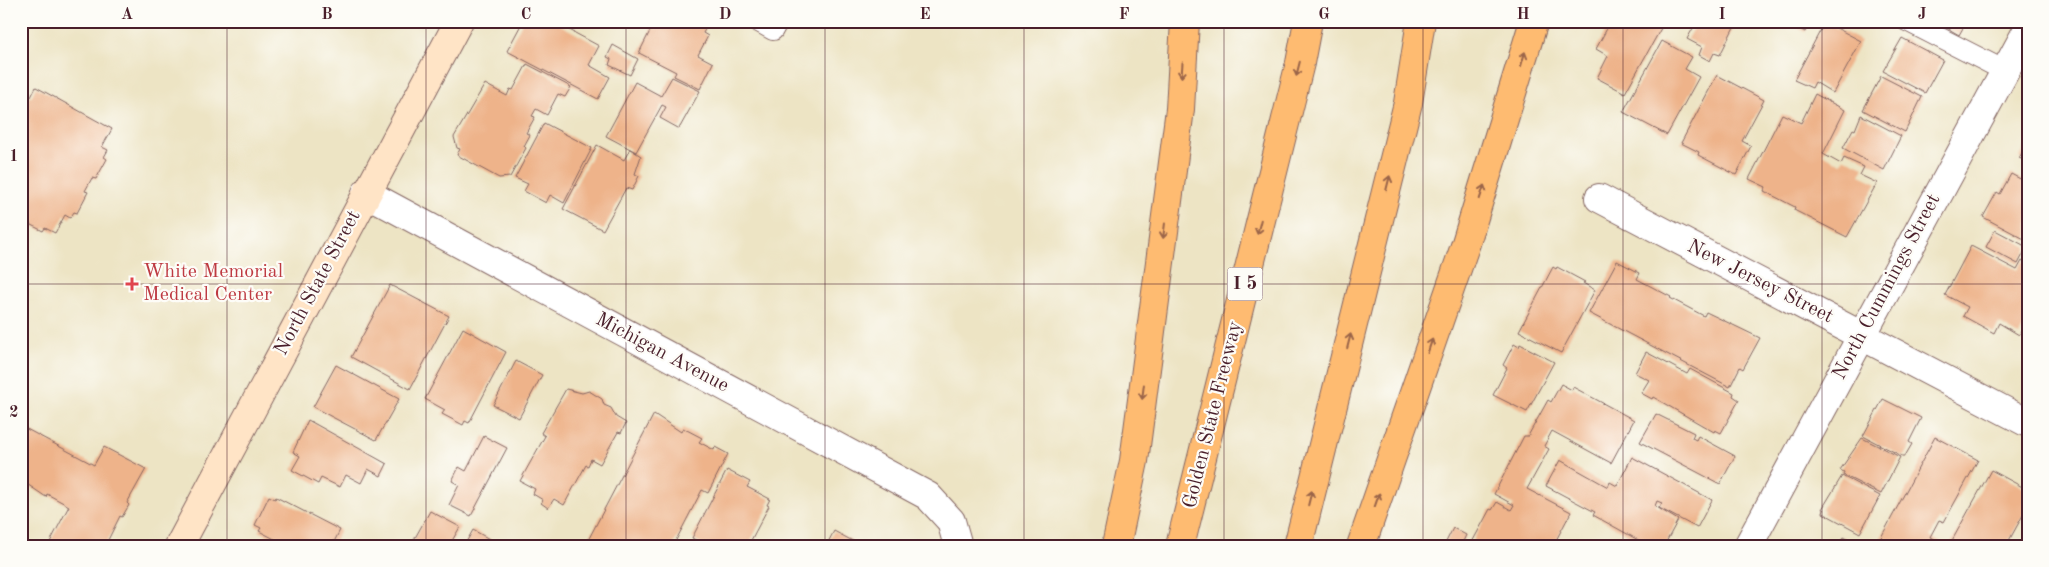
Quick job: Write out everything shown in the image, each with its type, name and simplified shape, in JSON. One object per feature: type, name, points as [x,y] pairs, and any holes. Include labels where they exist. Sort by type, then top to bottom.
[{"type":"highway","points":[[1116,546],[1134,461],[1180,109],[1185,21]]},
{"type":"highway","name":"Golden State Freeway","points":[[1180,546],[1300,63],[1308,21]]},
{"type":"highway","points":[[1298,546],[1408,103],[1421,21]]},
{"type":"highway","points":[[1361,546],[1466,243],[1534,21]]},
{"type":"street","name":"North State Street","points":[[179,546],[459,21]]},
{"type":"street","name":"North Cummings Street","points":[[1748,546],[2028,29]]},
{"type":"street","name":"Michigan Avenue","points":[[366,193],[928,496],[954,534]]},
{"type":"street","name":"New Jersey Street","points":[[1599,198],[2028,423]]},
{"type":"lane","points":[[1908,21],[2005,71]]},
{"type":"building","points":[[523,21],[553,21],[599,46],[589,65],[610,77],[598,99],[507,51]]},
{"type":"building","points":[[661,21],[703,21],[708,24],[703,33],[708,36],[698,55],[713,63],[700,89],[674,76],[676,72],[639,53],[652,27],[657,29]]},
{"type":"building","points":[[1611,21],[1665,21],[1625,93],[1597,78],[1608,56],[1596,49]]},
{"type":"building","points":[[1697,21],[1737,21],[1720,55],[1714,53],[1710,61],[1699,55],[1702,47],[1687,39]]},
{"type":"building","points":[[1785,21],[1811,21],[1805,32]]},
{"type":"building","points":[[1935,21],[1967,21],[1959,35]]},
{"type":"building","points":[[1825,22],[1861,41],[1833,93],[1815,82],[1812,88],[1794,80]]},
{"type":"building","points":[[1902,38],[1943,60],[1925,93],[1883,71]]},
{"type":"building","points":[[1662,41],[1692,57],[1685,69],[1699,77],[1667,135],[1623,112]]},
{"type":"building","points":[[613,45],[638,59],[630,75],[609,65],[611,59],[607,57]]},
{"type":"building","points":[[527,64],[571,87],[565,97],[558,94],[547,115],[536,109],[532,116],[535,117],[526,133],[530,135],[524,146],[526,148],[510,177],[499,178],[457,155],[460,149],[457,148],[454,137],[485,84],[507,96],[510,89],[513,90]]},
{"type":"building","points":[[1717,75],[1764,100],[1742,141],[1751,146],[1736,175],[1698,155],[1699,152],[1681,143]]},
{"type":"building","points":[[1881,76],[1922,97],[1905,132],[1863,110]]},
{"type":"building","points":[[672,77],[700,91],[680,127],[678,128],[660,118],[666,107],[662,105],[636,152],[606,136],[635,82],[661,96]]},
{"type":"building","points":[[36,87],[112,129],[102,147],[108,150],[104,157],[107,159],[96,179],[92,178],[85,191],[88,192],[77,213],[74,212],[70,218],[65,215],[55,233],[45,228],[43,231],[23,221],[25,217],[21,215],[21,91],[31,97]]},
{"type":"building","points":[[1815,94],[1845,110],[1823,154],[1841,164],[1844,158],[1864,167],[1860,175],[1877,183],[1847,237],[1794,210],[1795,207],[1764,191],[1766,187],[1749,179],[1782,114],[1801,123]]},
{"type":"building","points":[[1861,115],[1901,136],[1884,170],[1843,148],[1853,129],[1855,130]]},
{"type":"building","points":[[544,123],[592,148],[564,203],[550,195],[546,203],[524,191],[528,184],[515,178]]},
{"type":"building","points":[[2028,143],[2028,162],[2019,158]]},
{"type":"building","points":[[597,145],[624,160],[630,149],[641,156],[635,174],[639,176],[632,190],[626,188],[603,230],[563,209]]},
{"type":"building","points":[[2011,174],[2028,183],[2028,241],[1983,217],[1997,192],[2000,194]]},
{"type":"building","points":[[1995,230],[2027,247],[2018,264],[1986,247]]},
{"type":"building","points":[[1971,246],[2017,270],[2022,261],[2028,264],[2028,319],[2019,335],[1999,323],[1994,333],[1963,316],[1968,307],[1945,295]]},
{"type":"building","points":[[1617,261],[1640,273],[1637,279],[1670,298],[1704,316],[1706,312],[1760,338],[1743,369],[1740,367],[1730,387],[1589,313]]},
{"type":"building","points":[[1553,267],[1556,269],[1557,267],[1585,282],[1583,283],[1595,290],[1561,353],[1519,331]]},
{"type":"building","points":[[390,285],[449,316],[410,389],[351,357]]},
{"type":"building","points":[[463,328],[506,352],[469,423],[465,421],[463,425],[442,414],[445,410],[425,399]]},
{"type":"building","points":[[1514,344],[1519,347],[1520,344],[1554,362],[1527,412],[1493,395],[1507,368],[1503,365]]},
{"type":"building","points":[[1646,352],[1687,374],[1690,369],[1734,393],[1733,396],[1739,400],[1721,433],[1715,430],[1714,432],[1653,397],[1652,399],[1641,393],[1649,380],[1635,373]]},
{"type":"building","points":[[516,361],[542,375],[519,418],[493,405]]},
{"type":"building","points":[[336,365],[399,399],[376,440],[313,407]]},
{"type":"building","points":[[1561,384],[1572,390],[1573,387],[1634,420],[1611,463],[1552,431],[1544,446],[1549,449],[1527,489],[1571,512],[1553,546],[1470,546],[1490,509],[1492,510],[1497,502],[1511,510],[1514,505],[1494,494],[1524,436],[1528,436],[1548,400],[1551,402]]},
{"type":"building","points":[[566,389],[582,393],[589,391],[602,399],[604,405],[611,408],[616,417],[626,423],[621,433],[618,432],[600,464],[591,459],[588,466],[586,465],[564,505],[554,499],[548,508],[541,503],[543,500],[533,494],[535,489],[520,481],[545,436],[541,433]]},
{"type":"building","points":[[1883,399],[1921,418],[1909,442],[1912,444],[1905,456],[1863,436]]},
{"type":"building","points":[[654,414],[681,432],[683,428],[702,438],[699,442],[714,450],[715,447],[728,454],[708,493],[702,490],[673,546],[585,546]]},
{"type":"building","points":[[1656,414],[1694,433],[1692,438],[1696,440],[1698,436],[1735,456],[1720,484],[1640,442]]},
{"type":"building","points":[[308,420],[387,464],[381,476],[368,469],[361,483],[346,475],[340,487],[321,478],[318,484],[292,470],[300,456],[293,452]]},
{"type":"building","points":[[21,426],[94,465],[104,447],[146,469],[127,503],[129,505],[122,517],[120,516],[105,546],[48,546],[69,506],[47,494],[46,497],[21,480]]},
{"type":"building","points":[[484,436],[507,448],[471,516],[449,505],[459,485],[452,481],[459,467],[466,471]]},
{"type":"building","points":[[1935,437],[1978,460],[1944,522],[1939,520],[1930,537],[1947,546],[1884,546],[1878,543]]},
{"type":"building","points":[[1862,438],[1900,457],[1881,494],[1843,475],[1844,472],[1840,470]]},
{"type":"building","points":[[1632,457],[1712,500],[1697,528],[1659,508],[1662,503],[1657,501],[1655,506],[1678,520],[1664,546],[1649,546],[1593,515],[1595,512],[1546,486],[1560,460],[1608,487],[1610,482],[1617,486]]},
{"type":"building","points":[[727,470],[750,482],[747,487],[770,499],[767,505],[769,506],[748,546],[706,546],[692,538]]},
{"type":"building","points":[[1991,470],[2028,490],[2028,506],[2006,546],[1949,546]]},
{"type":"building","points":[[1842,476],[1880,496],[1860,533],[1823,513],[1824,510],[1822,509]]},
{"type":"building","points":[[269,496],[275,499],[276,497],[340,530],[332,546],[288,546],[259,531],[261,528],[255,525]]},
{"type":"building","points":[[430,511],[460,527],[449,546],[411,545]]},
{"type":"building","points":[[1453,528],[1466,535],[1461,546],[1444,546]]},
{"type":"building","points":[[473,530],[502,546],[464,546]]},
{"type":"building","points":[[834,531],[862,546],[826,546]]},
{"type":"building","points":[[1843,537],[1859,546],[1838,546]]},
{"type":"place","name":"White Memorial Medical Center","points":[[132,284]]}]
